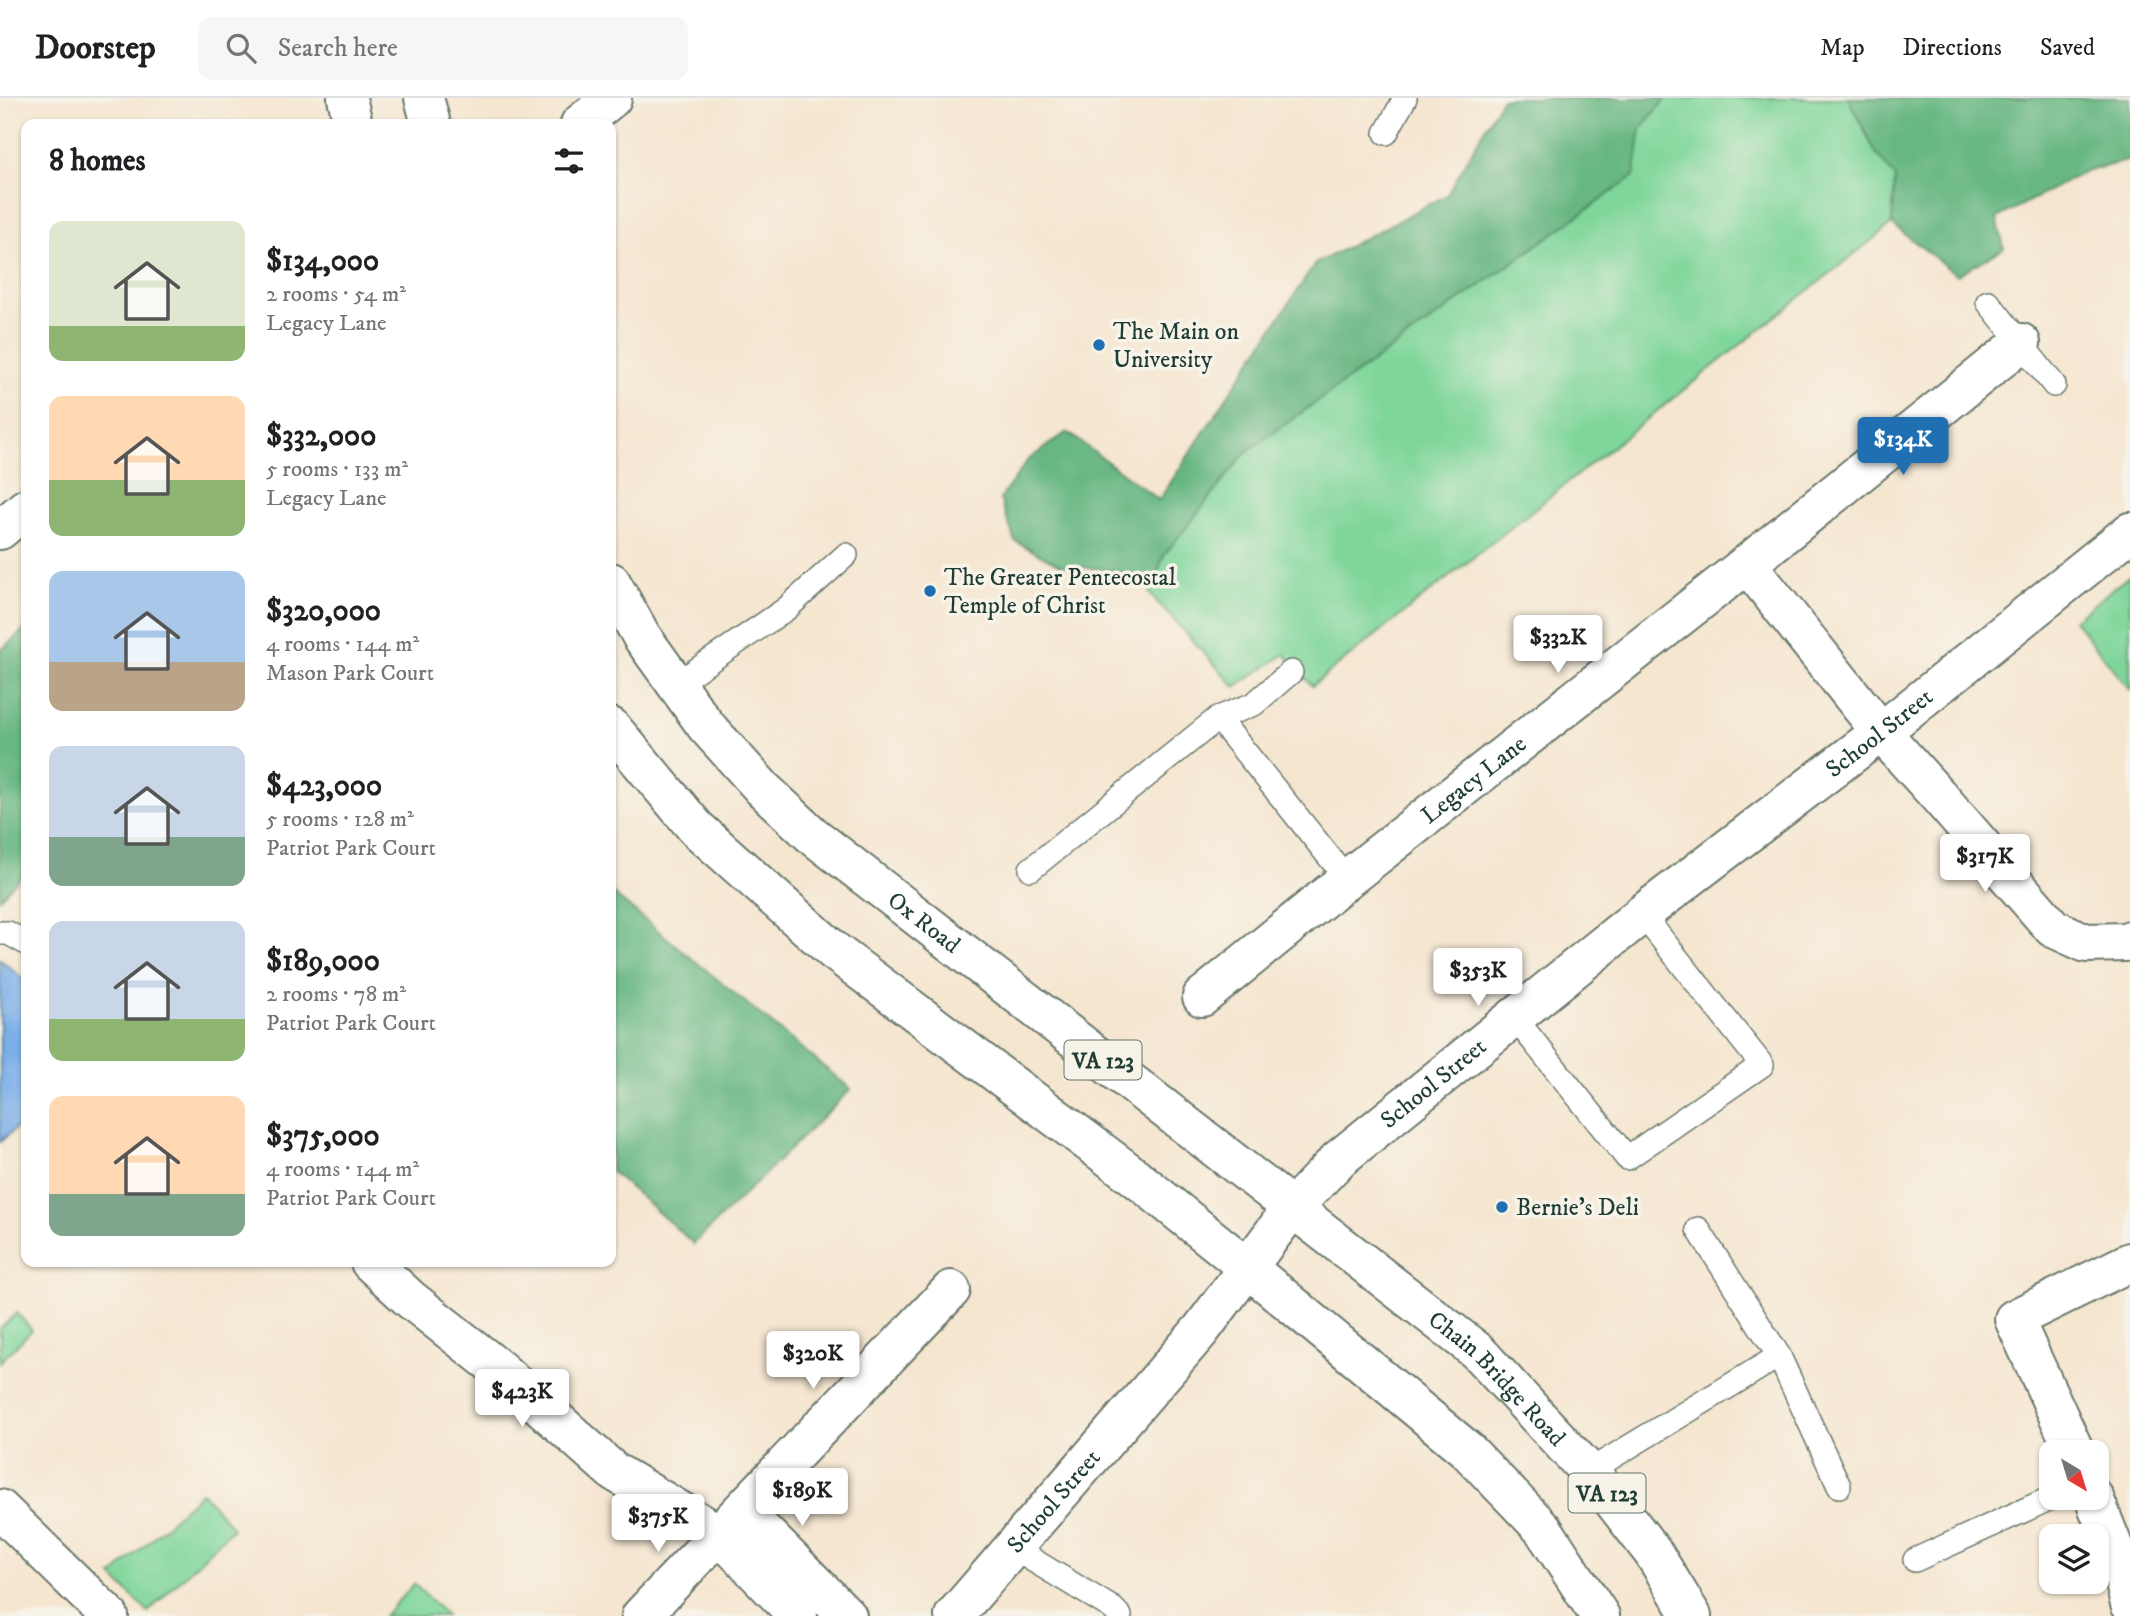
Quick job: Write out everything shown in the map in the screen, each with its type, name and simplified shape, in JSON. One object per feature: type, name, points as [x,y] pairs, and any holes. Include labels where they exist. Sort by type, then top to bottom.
[{"type":"street","points":[[347,98],[352,119]]},
{"type":"street","points":[[424,98],[429,119]]},
{"type":"street","points":[[586,119],[612,98]]},
{"type":"street","name":"Legacy Lane","points":[[1202,997],[1346,879],[1747,564],[2021,343]]},
{"type":"street","points":[[0,530],[21,512]]},
{"type":"street","name":"School Street","points":[[954,1616],[1201,1330],[1293,1208],[1353,1146],[1642,914],[1881,732],[2130,532]]},
{"type":"street","points":[[1747,564],[1881,732],[2053,928],[2085,943],[2130,940]]},
{"type":"street","name":"Ox Road","points":[[616,591],[642,637],[714,735],[763,789],[812,835],[1293,1208]]},
{"type":"street","name":"VA 123","points":[[616,733],[696,828],[834,951],[1135,1177],[1467,1450],[1544,1529],[1600,1616]]},
{"type":"street","name":"Chain Bridge Road","points":[[1293,1208],[1477,1351],[1589,1471],[1654,1554],[1692,1616]]},
{"type":"street","points":[[2069,1440],[2014,1319],[2130,1262]]},
{"type":"street","points":[[375,1267],[410,1299],[500,1370],[613,1471],[719,1534],[799,1616]]},
{"type":"street","points":[[641,1616],[951,1290]]},
{"type":"street","points":[[0,1509],[109,1616]]},
{"type":"street","points":[[2099,1510],[2121,1566],[2130,1604]]},
{"type":"street","points":[[719,1534],[763,1531],[847,1616]]},
{"type":"lane","points":[[1385,133],[1405,98]]},
{"type":"lane","points":[[1988,302],[2054,385]]},
{"type":"lane","points":[[676,684],[786,609],[846,555]]},
{"type":"lane","points":[[1031,869],[1218,718],[1254,704],[1292,672]]},
{"type":"lane","points":[[1218,718],[1346,879]]},
{"type":"lane","points":[[1514,1017],[1627,1158],[1762,1066],[1642,914]]},
{"type":"lane","points":[[0,933],[8,933],[21,940]]},
{"type":"lane","points":[[1699,1228],[1779,1356],[1839,1486]]},
{"type":"lane","points":[[1589,1471],[1779,1356]]},
{"type":"lane","points":[[1915,1560],[2039,1503]]},
{"type":"lane","points":[[1013,1548],[1112,1608],[1120,1616]]},
{"type":"green space","points":[[1502,98],[1666,98],[1641,128],[1634,176],[1246,452],[1164,555],[1154,582],[1110,570],[1060,565],[1015,541],[1000,499],[1028,460],[1067,432],[1159,500],[1315,264],[1447,195]]},
{"type":"green space","points":[[1666,98],[1848,98],[1876,153],[1895,177],[1892,224],[1312,686],[1285,654],[1235,687],[1149,593],[1164,555],[1246,452],[1634,176],[1640,128]]},
{"type":"green space","points":[[1848,98],[2130,98],[2130,160],[2084,172],[1997,218],[2004,248],[1957,275],[1892,224],[1895,177],[1876,153]]},
{"type":"green space","points":[[2130,575],[2130,690],[2074,620]]},
{"type":"green space","points":[[21,632],[21,876],[0,898],[0,651]]},
{"type":"green space","points":[[616,896],[851,1089],[694,1244],[616,1175]]},
{"type":"green space","points":[[17,1313],[32,1330],[0,1362],[0,1329]]},
{"type":"green space","points":[[202,1492],[233,1528],[148,1612],[112,1576]]},
{"type":"green space","points":[[414,1584],[447,1616],[384,1616]]},
{"type":"water","points":[[0,959],[21,977],[21,1123],[0,1142]]},
{"type":"place","name":"The Main on University","points":[[1099,345]]},
{"type":"place","name":"The Greater Pentecostal Temple of Christ","points":[[930,591]]},
{"type":"place","name":"Bernie's Deli","points":[[1502,1207]]}]
